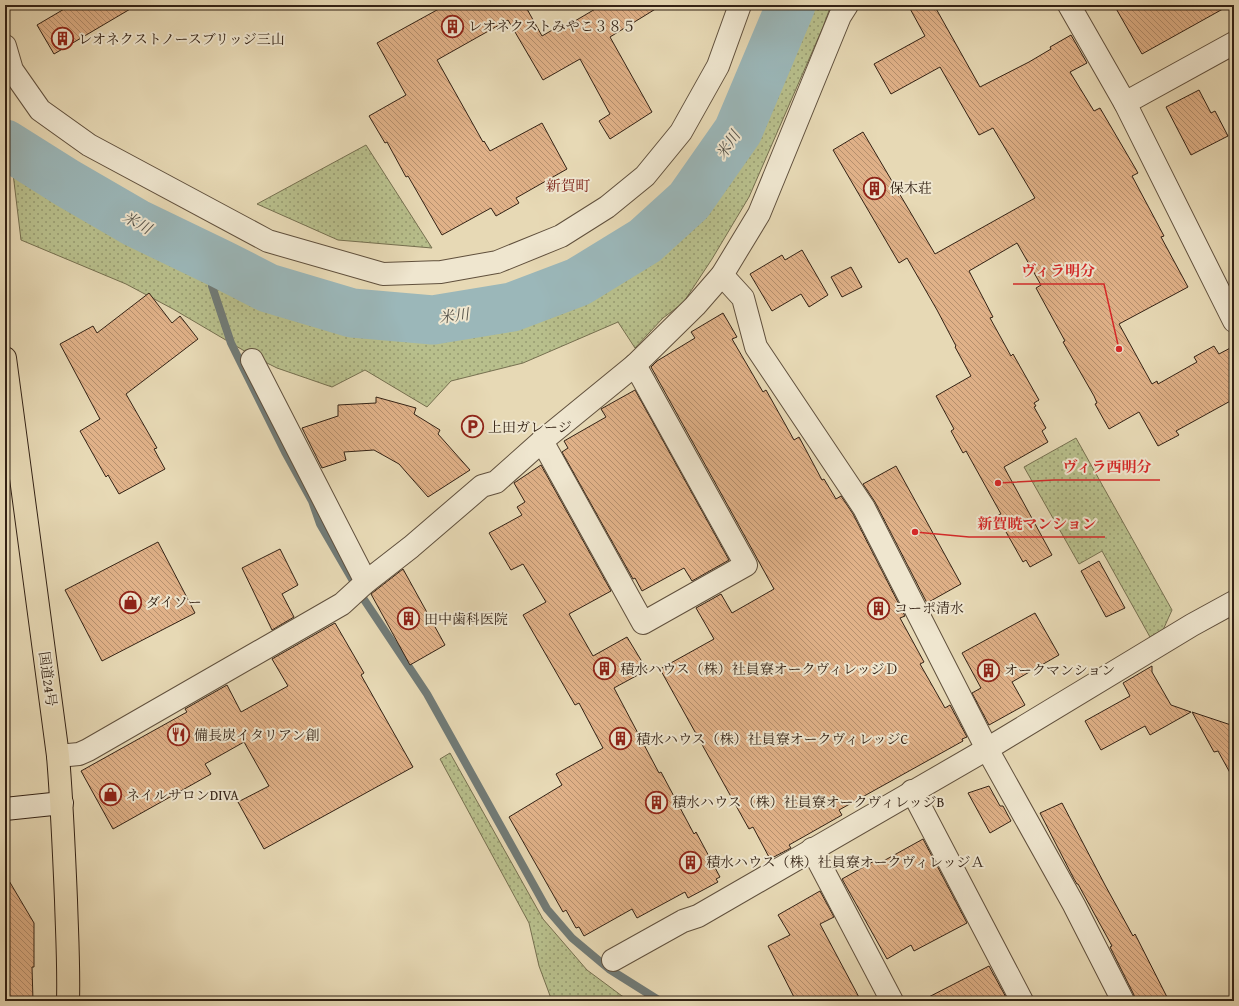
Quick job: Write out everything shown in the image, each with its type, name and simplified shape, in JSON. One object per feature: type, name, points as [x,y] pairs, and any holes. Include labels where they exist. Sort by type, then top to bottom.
[{"type":"highway","name":"国道24号","points":[[5,358],[58,756],[62,803],[68,1001]]},
{"type":"street","points":[[5,46],[12,70],[40,110],[90,145],[268,241],[383,274],[441,272],[497,262],[561,236],[607,207],[645,176],[681,132],[718,66],[740,5]]},
{"type":"street","points":[[58,756],[79,754],[88,750],[342,604],[366,582],[411,547],[482,486],[496,482],[542,441],[635,365],[695,306],[722,275],[760,214],[840,16],[847,5]]},
{"type":"street","points":[[1069,5],[1125,103],[1234,321]]},
{"type":"street","points":[[1125,103],[1234,43]]},
{"type":"street","points":[[722,275],[743,298],[756,347],[864,508],[987,749],[1074,905],[1123,1001]]},
{"type":"street","points":[[252,360],[366,582]]},
{"type":"street","points":[[542,441],[643,623],[746,565],[635,365]]},
{"type":"street","points":[[613,960],[683,920],[698,916],[987,749],[1192,625],[1234,602]]},
{"type":"street","points":[[912,791],[1022,1001]]},
{"type":"street","points":[[5,809],[62,803]]},
{"type":"street","points":[[812,849],[892,1001]]},
{"type":"green space","points":[[799,5],[831,5],[823,27],[749,197],[712,259],[683,303],[663,318],[635,348],[618,322],[523,363],[451,381],[427,407],[365,370],[332,387],[277,368],[126,284],[21,240],[12,165],[51,192],[150,242],[275,301],[338,319],[415,330],[483,327],[531,313],[565,298],[672,239],[730,163],[772,87]]},
{"type":"green space","points":[[366,145],[432,248],[338,240],[257,204]]},
{"type":"green space","points":[[1076,438],[1172,610],[1163,630],[1150,637],[1102,551],[1079,564],[1024,467]]},
{"type":"green space","points":[[450,753],[543,919],[587,970],[622,996],[633,1001],[552,1001],[539,966],[529,923],[440,759]]},
{"type":"building","name":"レオネクストノースブリッジ三山","points":[[71,5],[137,5],[54,54],[37,25]]},
{"type":"building","points":[[446,5],[536,5],[527,9],[542,36],[561,25],[563,28],[602,5],[662,5],[610,37],[652,112],[610,139],[599,121],[610,114],[580,59],[543,80],[508,20],[437,60],[483,142],[484,141],[490,151],[542,123],[567,169],[516,198],[519,203],[496,216],[491,208],[442,235],[408,176],[406,177],[387,142],[385,143],[369,116],[406,95],[377,43]]},
{"type":"building","points":[[908,5],[934,5],[980,87],[1029,62],[1051,49],[1050,47],[1071,35],[1087,63],[1070,72],[1094,111],[1100,108],[1138,173],[1132,176],[1164,236],[1161,237],[1188,287],[1119,324],[1152,384],[1157,381],[1158,384],[1197,362],[1194,357],[1214,346],[1219,354],[1234,346],[1234,399],[1176,431],[1179,435],[1158,446],[1139,412],[1109,429],[1095,404],[1097,403],[1094,396],[1063,342],[1065,341],[1036,288],[1041,285],[1017,243],[969,271],[993,317],[990,318],[1011,356],[1013,354],[1039,400],[1034,403],[1036,406],[1034,407],[1046,428],[1042,431],[1048,442],[1004,467],[1052,555],[1030,567],[1026,560],[1023,562],[997,516],[1001,514],[966,451],[963,453],[951,431],[954,429],[936,396],[971,376],[937,310],[907,258],[899,263],[833,150],[863,132],[935,254],[1035,198],[993,128],[979,135],[940,67],[891,94],[874,64],[925,36]]},
{"type":"building","points":[[1114,5],[1230,5],[1142,54]]},
{"type":"building","points":[[1199,90],[1211,113],[1215,111],[1228,136],[1191,155],[1166,107]]},
{"type":"building","points":[[802,250],[828,295],[809,307],[801,294],[772,311],[750,274],[782,255],[785,260]]},
{"type":"building","points":[[851,267],[862,287],[842,297],[831,277]]},
{"type":"building","points":[[149,293],[172,323],[180,316],[198,339],[126,394],[157,448],[154,449],[165,469],[119,494],[108,475],[106,477],[80,431],[100,419],[60,344],[93,326],[97,333]]},
{"type":"building","points":[[723,313],[737,337],[732,339],[763,392],[766,390],[794,440],[799,437],[822,480],[824,479],[836,499],[841,496],[853,514],[905,616],[900,618],[924,662],[920,664],[945,708],[950,705],[967,737],[962,739],[963,741],[839,810],[842,815],[789,845],[791,848],[770,859],[753,827],[749,829],[660,669],[714,639],[696,608],[721,594],[732,613],[774,589],[651,367],[657,361],[695,338],[691,332]]},
{"type":"building","points":[[635,390],[729,560],[692,581],[684,568],[642,591],[635,578],[633,579],[562,452],[568,448],[564,441],[606,417],[601,409]]},
{"type":"building","points":[[376,397],[416,408],[414,414],[440,430],[438,434],[470,470],[428,497],[399,464],[374,450],[344,452],[346,460],[322,468],[302,428],[338,416],[338,405],[376,403]]},
{"type":"building","points":[[541,465],[611,591],[569,614],[593,656],[627,637],[647,670],[614,688],[659,773],[661,772],[694,834],[696,832],[720,877],[716,879],[718,882],[688,898],[685,892],[637,918],[632,909],[584,936],[579,927],[576,928],[566,910],[563,912],[509,817],[562,785],[556,774],[603,748],[579,703],[575,705],[523,615],[546,602],[523,564],[511,570],[489,533],[522,515],[517,507],[525,502],[514,483]]},
{"type":"building","points":[[896,466],[961,584],[927,603],[875,502],[863,484]]},
{"type":"building","points":[[158,542],[195,613],[102,661],[65,590]]},
{"type":"building","points":[[280,549],[298,585],[282,594],[294,617],[272,630],[242,568]]},
{"type":"building","points":[[1099,561],[1125,608],[1106,617],[1081,571]]},
{"type":"building","name":"田中歯科医院","points":[[403,569],[445,645],[410,665],[371,594]]},
{"type":"building","points":[[1035,613],[1059,655],[1012,682],[1025,705],[989,725],[972,693],[981,688],[962,653]]},
{"type":"building","points":[[335,623],[364,673],[361,675],[413,767],[264,849],[238,802],[269,786],[244,742],[205,764],[211,774],[113,829],[81,771],[187,712],[185,709],[227,685],[241,712],[288,686],[272,659]]},
{"type":"building","points":[[1152,666],[1152,672],[1171,705],[1191,712],[1150,735],[1145,726],[1101,750],[1085,721],[1130,696],[1123,683]]},
{"type":"building","points":[[1192,712],[1234,726],[1234,780],[1218,751],[1214,752]]},
{"type":"building","points":[[989,786],[1000,806],[1003,806],[1011,821],[990,833],[968,793]]},
{"type":"building","points":[[1062,803],[1133,936],[1135,934],[1169,1001],[1135,1001],[1134,995],[1110,947],[1112,946],[1074,879],[1040,813]]},
{"type":"building","points":[[923,839],[967,923],[914,951],[911,945],[887,959],[842,879],[876,860],[878,864]]},
{"type":"building","points":[[5,874],[34,923],[34,967],[32,967],[33,1001],[5,1001]]},
{"type":"building","points":[[820,891],[834,917],[820,924],[861,1001],[796,1001],[768,946],[790,935],[778,915]]},
{"type":"building","points":[[989,966],[1008,1001],[921,1001]]},
{"type":"waterway","name":"米川","points":[[5,144],[67,183],[136,223],[268,288],[352,313],[433,320],[512,307],[578,282],[645,241],[689,201],[738,131],[791,5]]},
{"type":"waterway","points":[[221,264],[212,286],[231,343],[285,452],[312,501],[320,524],[363,598],[427,694],[547,909],[572,938],[609,969],[660,1001]]},
{"type":"place","name":"レオネクストみやこ３８５","points":[[452,26]]},
{"type":"place","name":"レオネクストノースブリッジ三山","points":[[62,39]]},
{"type":"place","name":"保木荘","points":[[875,188]]},
{"type":"place","name":"ヴィラ明分","points":[[1119,349]]},
{"type":"place","name":"上田ガレージ","points":[[472,427]]},
{"type":"place","name":"ヴィラ西明分","points":[[998,483]]},
{"type":"place","name":"新賀暁マンション","points":[[915,532]]},
{"type":"place","name":"ダイソー","points":[[130,602]]},
{"type":"place","name":"コーポ清水","points":[[879,608]]},
{"type":"place","name":"田中歯科医院","points":[[408,619]]},
{"type":"place","name":"積水ハウス（株）社員寮オークヴィレッジＤ","points":[[605,669]]},
{"type":"place","name":"オークマンション","points":[[989,670]]},
{"type":"place","name":"備長炭イタリアン創","points":[[179,735]]},
{"type":"place","name":"積水ハウス（株）社員寮オークヴィレッジC","points":[[620,739]]},
{"type":"place","name":"ネイルサロンDIVA","points":[[110,795]]},
{"type":"place","name":"積水ハウス（株）社員寮オークヴィレッジB","points":[[656,802]]},
{"type":"place","name":"積水ハウス（株）社員寮オークヴィレッジＡ","points":[[690,862]]},
{"type":"district","name":"新賀町","points":[[568,186]]}]
